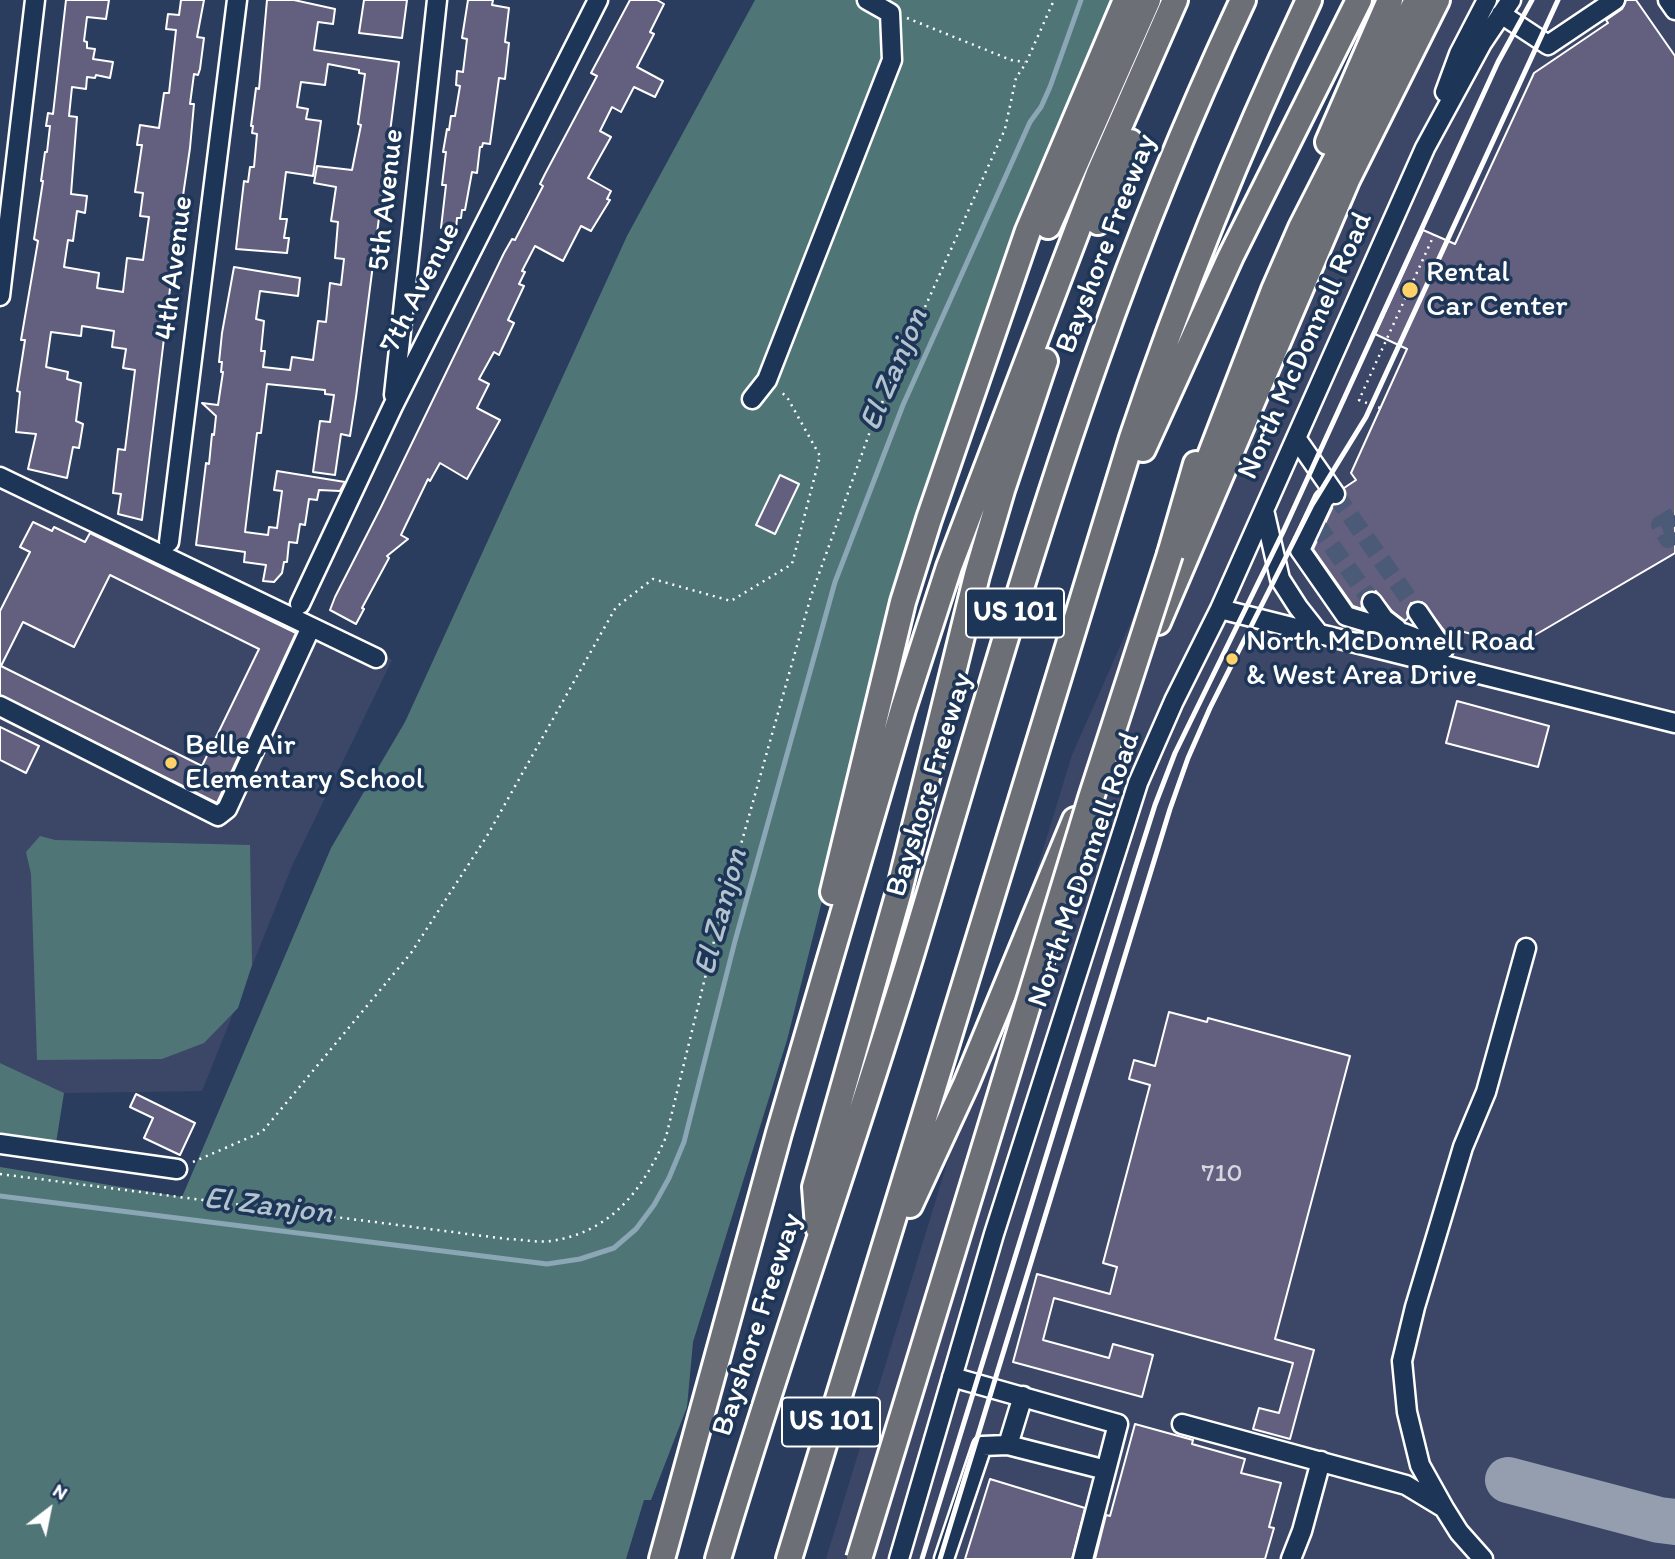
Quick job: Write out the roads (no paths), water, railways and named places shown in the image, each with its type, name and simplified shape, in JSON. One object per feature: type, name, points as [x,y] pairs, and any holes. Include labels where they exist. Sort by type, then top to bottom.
[{"type":"highway","points":[[779,1133],[903,602],[929,519],[1036,211],[1126,0]]},
{"type":"highway","points":[[929,519],[1054,211],[1148,0]]},
{"type":"highway","points":[[662,1559],[779,1133],[899,722],[949,567],[1099,173],[1175,0]]},
{"type":"highway","points":[[819,1238],[815,1187],[898,895],[920,812],[956,652],[1002,490],[1035,387],[1074,282],[1129,146],[1193,0]]},
{"type":"highway","name":"Bayshore Freeway","points":[[718,1559],[905,975],[1085,392],[1168,170],[1243,0]]},
{"type":"highway","name":"US 101","points":[[789,1559],[1099,541],[1146,397],[1198,256],[1249,132],[1309,0]]},
{"type":"highway","points":[[1099,541],[1231,256],[1359,0]]},
{"type":"highway","points":[[859,1559],[1091,798],[1170,554],[1274,290],[1296,227],[1390,0]]},
{"type":"highway","points":[[1296,227],[1417,0]]},
{"type":"highway","points":[[872,1285],[966,1084],[1194,535],[1330,218],[1437,0]]},
{"type":"street","points":[[0,296],[35,0]]},
{"type":"street","name":"4th Avenue","points":[[169,542],[237,0]]},
{"type":"street","name":"5th Avenue","points":[[393,405],[437,0]]},
{"type":"street","name":"7th Avenue","points":[[300,604],[393,405],[598,0]]},
{"type":"street","points":[[752,399],[767,380],[892,60],[890,13],[867,0]]},
{"type":"street","name":"North McDonnell Road","points":[[899,1559],[994,1234],[1138,783],[1174,701],[1220,609],[1425,148],[1459,54],[1487,0]]},
{"type":"street","points":[[1506,7],[1548,45],[1615,0]]},
{"type":"street","points":[[1668,0],[1675,10]]},
{"type":"street","name":"North McDonnell Road","points":[[1425,148],[1472,60],[1506,7]]},
{"type":"street","points":[[1296,438],[1334,492],[1324,499],[1300,550],[1346,615],[1444,649]]},
{"type":"street","points":[[0,477],[376,659]]},
{"type":"street","points":[[1264,510],[1280,579],[1320,635]]},
{"type":"street","points":[[1371,602],[1384,619],[1403,633]]},
{"type":"street","points":[[1220,609],[1675,723]]},
{"type":"street","points":[[1418,612],[1455,670]]},
{"type":"street","points":[[0,706],[218,816],[227,809],[311,627]]},
{"type":"street","points":[[1483,1559],[1459,1532],[1420,1465],[1408,1412],[1402,1361],[1463,1147],[1486,1092],[1527,948]]},
{"type":"street","points":[[0,1144],[177,1169]]},
{"type":"street","points":[[952,1377],[1118,1424],[1083,1559]]},
{"type":"street","points":[[1008,1445],[1023,1396]]},
{"type":"street","points":[[1182,1424],[1406,1485],[1444,1508]]},
{"type":"street","points":[[944,1559],[982,1446],[1008,1445],[1106,1471]]},
{"type":"street","points":[[1291,1559],[1302,1531],[1321,1461]]},
{"type":"waterway","name":"El Zanjon","points":[[0,1196],[547,1264],[580,1259],[614,1248],[636,1229],[669,1178],[684,1142],[735,941],[835,582],[903,405],[1030,122],[1041,107],[1050,87],[1081,0]]},
{"type":"tunnel","points":[[1335,494],[1418,612]]},
{"type":"tunnel","points":[[1675,516],[1660,525],[1668,539],[1675,534]]},
{"type":"tunnel","points":[[1316,524],[1372,602]]},
{"type":"railway","points":[[922,1559],[1135,868],[1175,753],[1283,532],[1498,62],[1532,0]]},
{"type":"railway","points":[[940,1559],[1170,809],[1188,758],[1210,708],[1312,505],[1366,417],[1558,0]]},
{"type":"place","name":"Rental Car Center","points":[[1410,290]]},
{"type":"place","name":"North McDonnell Road & West Area Drive","points":[[1232,659]]},
{"type":"place","name":"Belle Air Elementary School","points":[[171,763]]}]
